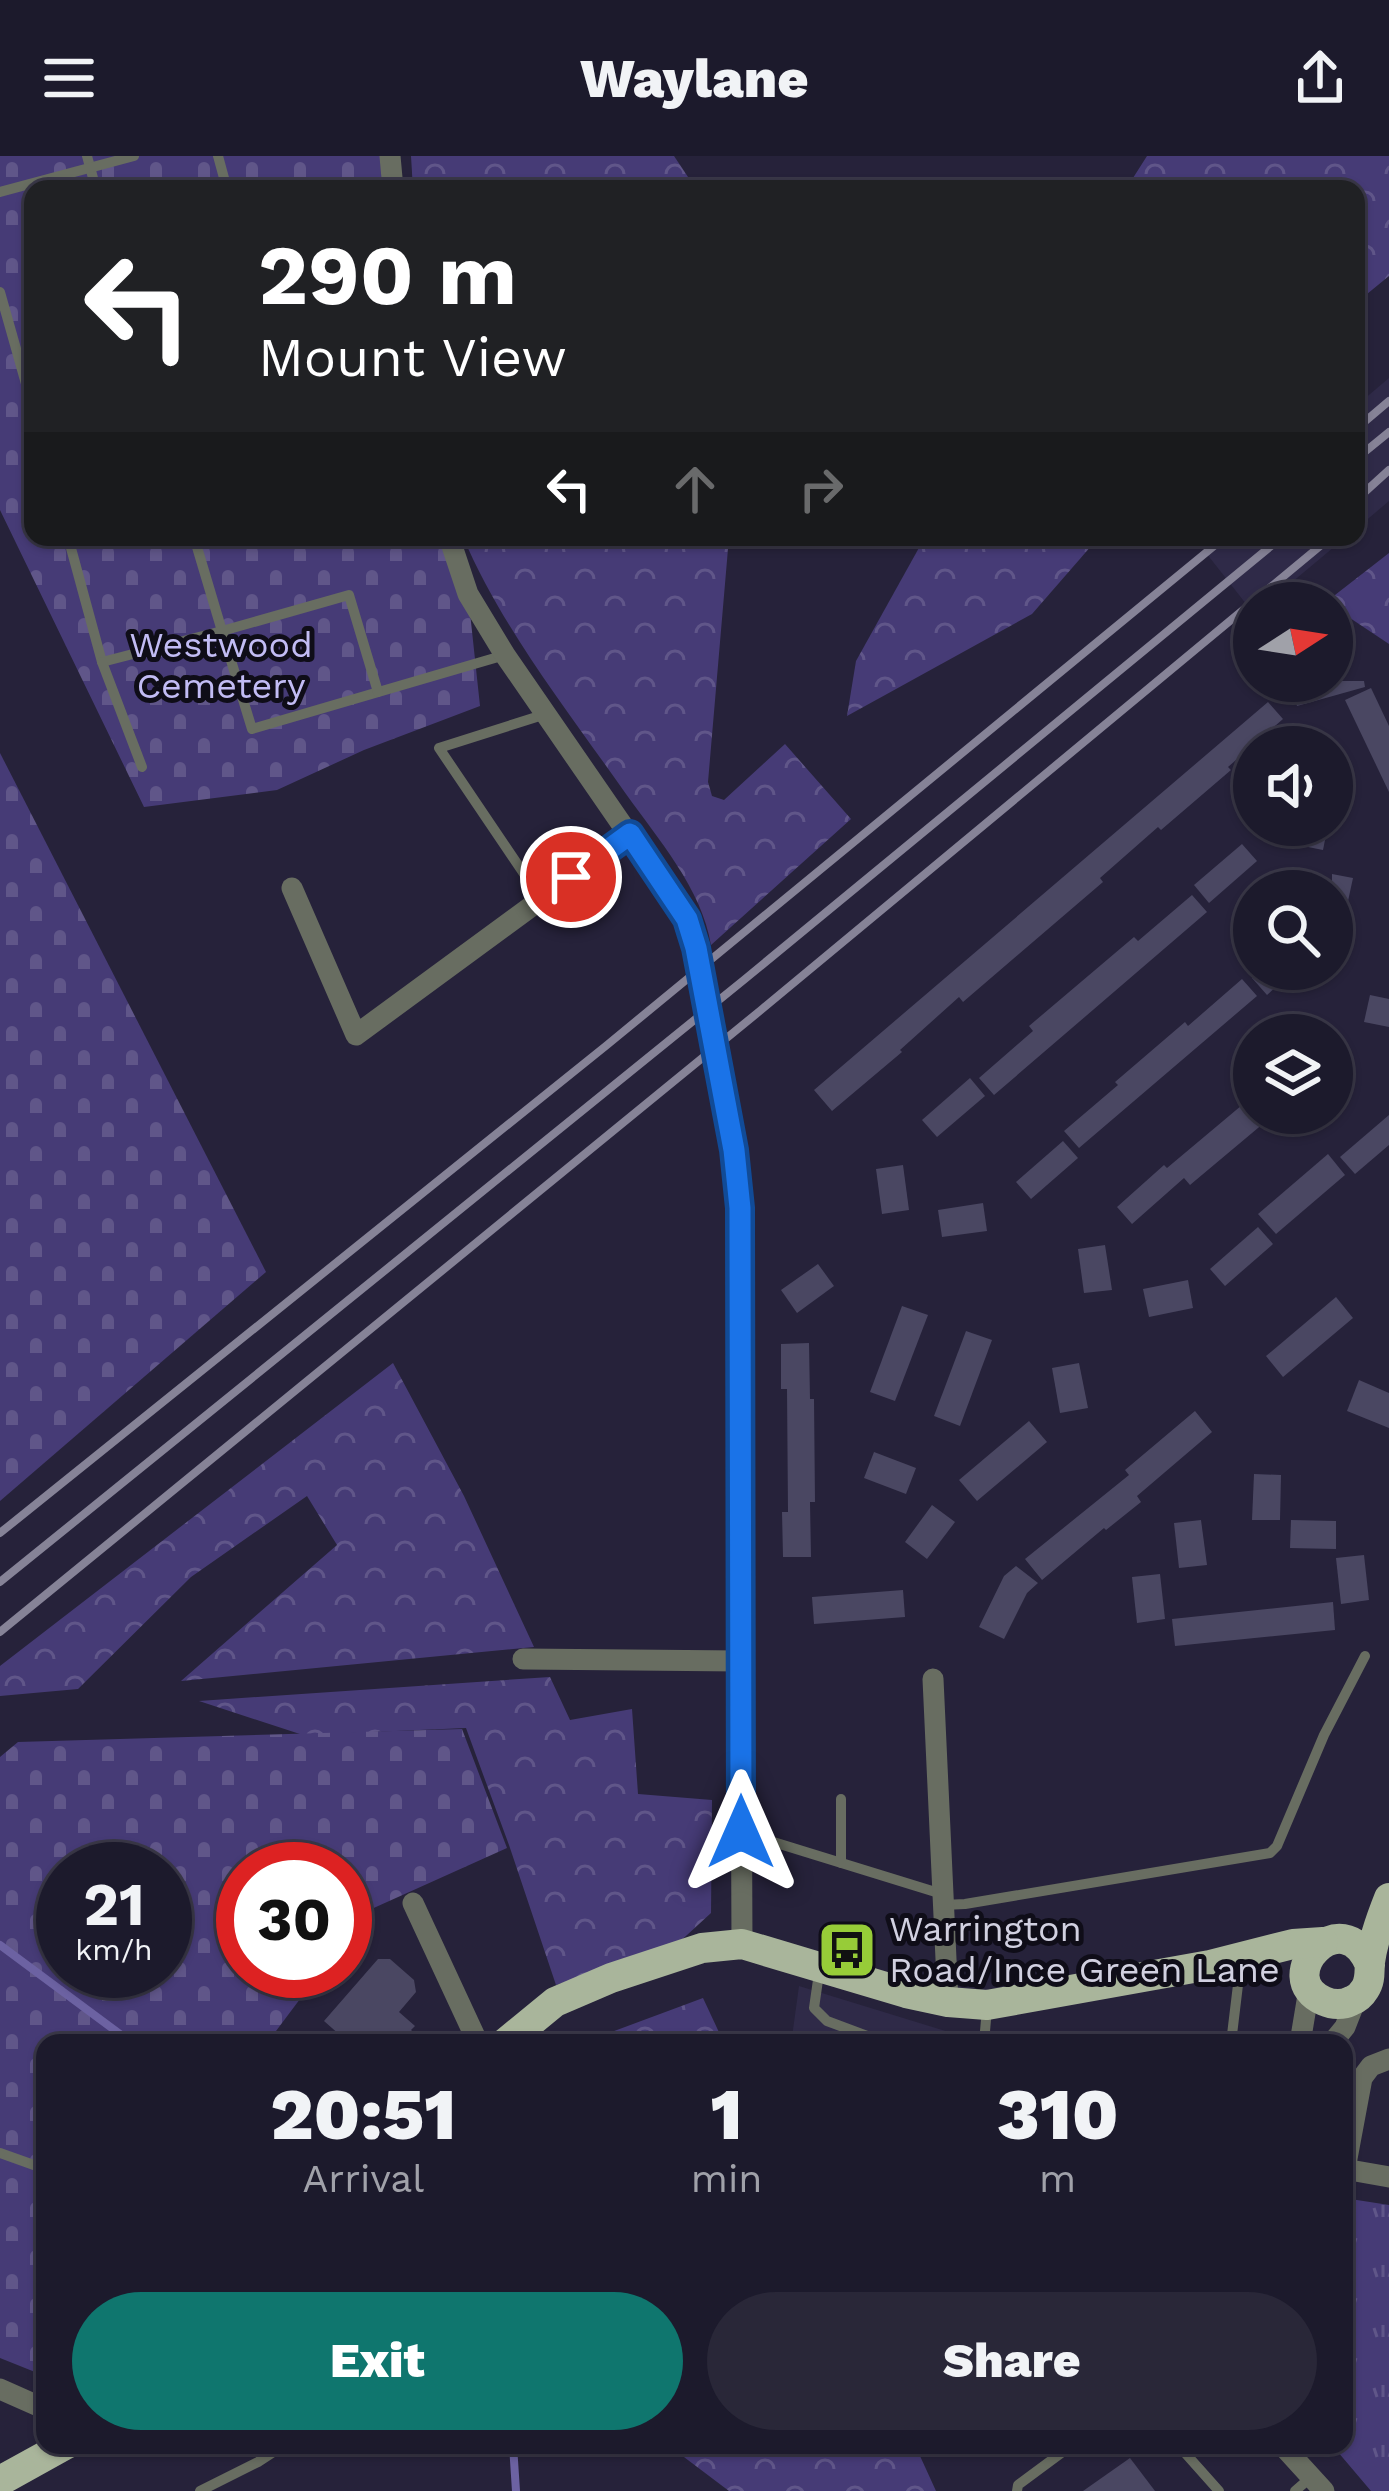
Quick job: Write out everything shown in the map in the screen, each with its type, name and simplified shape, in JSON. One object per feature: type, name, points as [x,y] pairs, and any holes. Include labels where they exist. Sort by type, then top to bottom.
[{"type":"main road","points":[[1308,1987],[1305,1966],[1315,1948],[1389,1885]]},
{"type":"main road","points":[[1242,1962],[1308,1987],[1316,1997],[1336,2005],[1356,1999],[1368,1984],[1389,1898]]},
{"type":"main road","points":[[516,2034],[555,2002],[610,1978],[702,1948],[742,1944],[906,1993],[987,2005],[1242,1962],[1293,1944],[1338,1939],[1365,1954],[1370,1965]]},
{"type":"main road","points":[[0,2481],[48,2454]]},
{"type":"street","points":[[452,546],[468,594],[505,655],[687,919],[696,948],[734,1150],[740,1208],[742,1944]]},
{"type":"street","points":[[292,888],[356,1035],[630,834]]},
{"type":"street","points":[[523,1659],[740,1660]]},
{"type":"street","points":[[933,1679],[948,2002]]},
{"type":"street","points":[[413,1903],[474,2034]]},
{"type":"street","points":[[1301,2034],[1308,1987]]},
{"type":"street","points":[[1339,2034],[1356,1999]]},
{"type":"street","points":[[1353,2126],[1362,2078],[1371,2066],[1389,2060]]},
{"type":"street","points":[[1353,2170],[1389,2176]]},
{"type":"street","points":[[0,2389],[36,2405]]},
{"type":"street","points":[[1288,2454],[1310,2486]]},
{"type":"lane","points":[[35,180],[88,162],[134,156]]},
{"type":"lane","points":[[0,292],[24,369]]},
{"type":"lane","points":[[70,546],[102,662],[142,767]]},
{"type":"lane","points":[[197,546],[252,729],[505,655]]},
{"type":"lane","points":[[102,662],[349,595],[378,692]]},
{"type":"lane","points":[[542,899],[439,748],[546,714]]},
{"type":"lane","points":[[741,1832],[965,1904],[1270,1852],[1277,1846],[1324,1735],[1365,1656]]},
{"type":"lane","points":[[841,1798],[841,1863]]},
{"type":"lane","points":[[1232,2034],[1242,1962]]},
{"type":"lane","points":[[820,1966],[814,2008],[827,2021],[862,2034]]},
{"type":"lane","points":[[985,2034],[987,2005]]},
{"type":"lane","points":[[0,2153],[36,2166]]},
{"type":"lane","points":[[200,2491],[271,2454]]},
{"type":"lane","points":[[1017,2491],[1018,2485],[1060,2454]]},
{"type":"lane","points":[[1186,2454],[1220,2491]]},
{"type":"shaded area","points":[[1389,378],[1389,501],[1365,521],[1365,398]]},
{"type":"shaded area","points":[[1201,546],[1335,546],[1292,582],[1233,582],[1233,587]]},
{"type":"shaded area","points":[[799,1986],[955,2034],[792,2034]]},
{"type":"green space","name":"Westwood Cemetery","points":[[0,156],[390,156],[392,180],[24,180],[24,546],[452,546],[468,594],[480,706],[364,750],[277,790],[144,807],[0,510]]},
{"type":"green space","points":[[411,156],[674,156],[690,180],[412,180]]},
{"type":"green space","points":[[1147,156],[1389,156],[1389,276],[1365,296],[1365,180],[1132,180]]},
{"type":"green space","points":[[467,546],[728,546],[708,782],[712,796],[724,800],[785,744],[851,819],[711,945],[698,904],[677,865],[559,701]]},
{"type":"green space","points":[[920,546],[1091,546],[1032,614],[847,716],[856,661]]},
{"type":"green space","points":[[1389,553],[1389,644],[1353,620],[1352,582]]},
{"type":"green space","points":[[0,753],[266,1272],[0,1501]]},
{"type":"green space","points":[[393,1363],[464,1496],[534,1647],[181,1681],[337,1545],[307,1496],[191,1577],[78,1689],[0,1696],[0,1666]]},
{"type":"green space","points":[[550,1677],[570,1720],[632,1709],[638,1794],[712,1800],[711,1913],[675,1946],[556,1985],[466,1728],[303,1735],[199,1701]]},
{"type":"green space","points":[[462,1729],[507,1848],[372,1909],[372,1842],[216,1842],[216,1998],[301,1998],[274,2034],[36,2034],[36,2372],[0,2358],[0,1757],[18,1742]]},
{"type":"green space","points":[[703,1998],[720,2034],[606,2034]]},
{"type":"green space","points":[[1353,2199],[1389,2205],[1389,2491],[1371,2491],[1340,2454],[1353,2454]]},
{"type":"green space","points":[[680,2454],[919,2454],[936,2491],[729,2491]]},
{"type":"building","points":[[1371,688],[1389,726],[1389,792],[1346,702],[1353,702],[1353,696]]},
{"type":"building","points":[[1268,702],[1283,719],[1275,726],[1240,726]]},
{"type":"building","points":[[1233,732],[1231,770],[1161,830],[1158,827],[1100,878],[1103,882],[963,1002],[959,997],[832,1111],[814,1090]]},
{"type":"building","points":[[1240,846],[1257,861],[1247,870],[1233,870],[1233,882],[1209,903],[1194,885]]},
{"type":"building","points":[[1192,895],[1207,912],[994,1095],[979,1078],[1033,1031],[1029,1026]]},
{"type":"building","points":[[1233,987],[1252,990],[1257,996],[1079,1148],[1064,1131],[1185,1022],[1188,1026]]},
{"type":"building","points":[[1370,995],[1389,999],[1389,1027],[1364,1022]]},
{"type":"building","points":[[970,1078],[985,1096],[937,1137],[922,1120]]},
{"type":"building","points":[[1233,1113],[1233,1134],[1251,1134],[1190,1185],[1184,1178],[1132,1224],[1117,1207],[1164,1165],[1167,1168]]},
{"type":"building","points":[[1389,1115],[1389,1145],[1355,1174],[1340,1157]]},
{"type":"building","points":[[1063,1141],[1078,1158],[1031,1199],[1016,1182]]},
{"type":"building","points":[[1328,1154],[1345,1175],[1276,1234],[1258,1214]]},
{"type":"building","points":[[903,1165],[909,1210],[882,1214],[876,1169]]},
{"type":"building","points":[[983,1203],[987,1231],[942,1237],[938,1210]]},
{"type":"building","points":[[1258,1227],[1273,1244],[1225,1286],[1210,1269]]},
{"type":"building","points":[[1105,1245],[1112,1290],[1084,1293],[1078,1249]]},
{"type":"building","points":[[818,1264],[834,1286],[797,1313],[781,1290]]},
{"type":"building","points":[[1188,1280],[1193,1308],[1149,1317],[1143,1289]]},
{"type":"building","points":[[1336,1297],[1353,1318],[1283,1377],[1266,1356]]},
{"type":"building","points":[[902,1306],[928,1315],[895,1401],[870,1392]]},
{"type":"building","points":[[966,1331],[992,1340],[960,1426],[934,1416]]},
{"type":"building","points":[[809,1343],[815,1502],[810,1502],[811,1557],[783,1557],[782,1512],[788,1512],[787,1389],[781,1389],[781,1344]]},
{"type":"building","points":[[1079,1363],[1088,1408],[1060,1413],[1052,1368]]},
{"type":"building","points":[[1359,1380],[1389,1393],[1389,1428],[1347,1411]]},
{"type":"building","points":[[1195,1411],[1212,1432],[1137,1496],[1141,1502],[1042,1580],[1025,1559],[1129,1475],[1125,1470]]},
{"type":"building","points":[[1029,1421],[1047,1442],[977,1501],[959,1480]]},
{"type":"building","points":[[874,1452],[916,1468],[906,1494],[864,1478]]},
{"type":"building","points":[[1254,1474],[1281,1475],[1280,1520],[1252,1520]]},
{"type":"building","points":[[932,1505],[955,1522],[927,1559],[905,1542]]},
{"type":"building","points":[[1201,1520],[1207,1565],[1179,1568],[1174,1523]]},
{"type":"building","points":[[1291,1520],[1336,1521],[1336,1549],[1290,1548]]},
{"type":"building","points":[[1364,1555],[1369,1600],[1341,1604],[1336,1558]]},
{"type":"building","points":[[1016,1566],[1038,1583],[1027,1593],[1004,1639],[979,1627],[1004,1576]]},
{"type":"building","points":[[1160,1574],[1165,1619],[1137,1623],[1132,1577]]},
{"type":"building","points":[[903,1590],[905,1617],[814,1624],[812,1597]]},
{"type":"building","points":[[1333,1602],[1335,1630],[1175,1646],[1172,1619]]},
{"type":"building","points":[[378,1959],[390,1959],[414,1980],[416,1992],[399,2012],[415,2026],[411,2030],[415,2034],[339,2034],[324,2021],[344,1998],[372,1998],[372,1966]]},
{"type":"building","points":[[1130,2458],[1155,2491],[1083,2491]]},
{"type":"waterway","points":[[0,1945],[120,2034]]},
{"type":"waterway","points":[[514,2454],[516,2491]]},
{"type":"railway","points":[[1365,421],[1389,401]]},
{"type":"railway","points":[[1365,452],[1389,432]]},
{"type":"railway","points":[[1365,492],[1389,470]]},
{"type":"railway","points":[[0,1533],[607,1045],[1214,546]]},
{"type":"railway","points":[[0,1582],[1271,546]]},
{"type":"railway","points":[[0,1632],[1320,546]]},
{"type":"place","name":"Warrington Road/Ince Green Lane","points":[[847,1950]]},
{"type":"route","points":[[571,877],[630,834],[687,919],[723,1084],[740,1208],[741,1832]]}]
